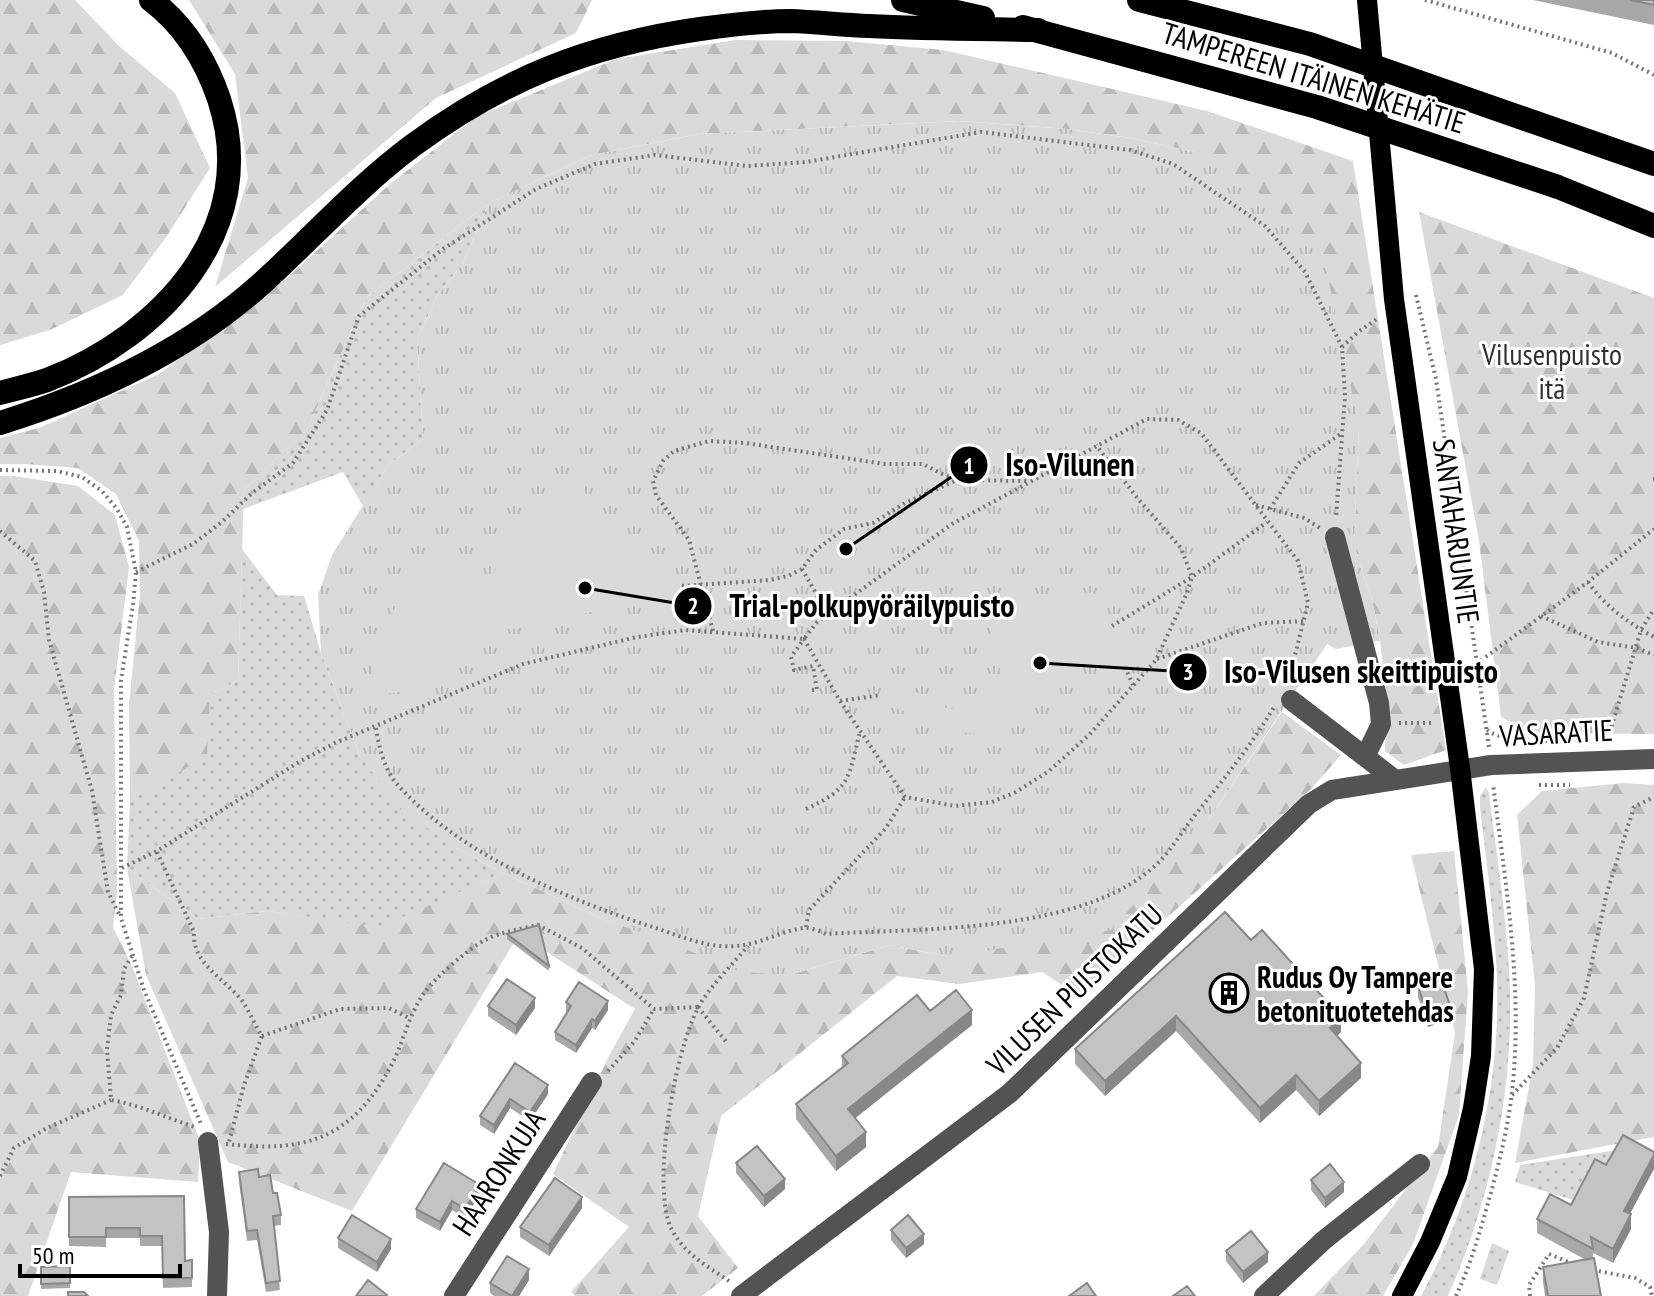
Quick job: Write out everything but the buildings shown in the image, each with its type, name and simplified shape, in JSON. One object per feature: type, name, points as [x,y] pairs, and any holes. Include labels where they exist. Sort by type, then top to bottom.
[{"type":"highway","points":[[0,393],[47,380],[85,362],[122,339],[182,287],[215,231],[225,198],[228,164],[228,137],[222,109],[199,53],[180,28],[151,0]]},
{"type":"highway","name":"TAMPEREEN ITÄINEN KEHÄTIE","points":[[903,0],[1038,30],[1317,107],[1558,187],[1654,226]]},
{"type":"highway","name":"TAMPEREEN ITÄINEN KEHÄTIE","points":[[1139,0],[1310,44],[1654,164]]},
{"type":"highway","points":[[0,423],[80,395],[175,347],[259,286],[411,147],[508,86],[557,63],[610,45],[660,35],[788,21],[1038,30]]},
{"type":"main road","name":"SANTAHARJUNTIE","points":[[1367,0],[1394,299],[1460,768],[1484,969],[1481,1056],[1457,1177],[1430,1242],[1402,1296]]},
{"type":"street","points":[[1335,537],[1379,703],[1381,724],[1365,757]]},
{"type":"street","points":[[1283,702],[1394,779]]},
{"type":"street","name":"VASARATIE","points":[[1460,768],[1654,759]]},
{"type":"street","name":"VILUSEN PUISTOKATU","points":[[744,1294],[1010,1093],[1309,804],[1332,790],[1460,768]]},
{"type":"street","name":"HAARONKUJA","points":[[454,1296],[592,1082]]},
{"type":"street","points":[[213,1138],[219,1232],[217,1296]]},
{"type":"street","points":[[1264,1296],[1324,1240],[1420,1164]]},
{"type":"path","points":[[1425,0],[1612,53],[1654,75]]},
{"type":"path","points":[[136,572],[193,544],[252,493],[293,463],[327,410],[359,316],[443,249],[536,189],[595,164],[628,158],[655,155],[747,166],[806,162],[981,132],[1130,150],[1173,164],[1265,226],[1305,272],[1342,347],[1345,396],[1335,537],[1304,518],[1256,505]]},
{"type":"path","points":[[1342,347],[1375,322],[1394,299]]},
{"type":"path","points":[[376,728],[383,761],[395,783],[450,829],[506,866],[560,893],[688,939],[720,946],[748,946],[806,927],[826,934],[962,927],[1031,919],[1081,905],[1124,886],[1157,863],[1283,702],[1308,603],[1298,561],[1201,433],[1178,420],[1147,419],[952,524],[817,622],[791,657],[794,670],[813,666],[817,690],[812,690]]},
{"type":"path","points":[[1270,509],[1299,463],[1342,433]]},
{"type":"path","points":[[713,631],[689,540],[656,495],[653,481],[663,461],[674,451],[709,441],[745,443],[885,464],[923,464],[959,479],[1029,482]]},
{"type":"path","points":[[804,639],[840,701],[905,797],[955,806],[992,802],[1016,792],[1049,771],[1089,735],[1156,660],[1192,577],[1181,548],[1096,445]]},
{"type":"path","points":[[0,470],[57,471],[82,477],[102,491],[127,527],[136,572],[121,680],[121,918]]},
{"type":"path","points":[[682,586],[770,580],[802,569],[816,550],[844,529],[883,518],[905,503],[959,479]]},
{"type":"path","points":[[1112,626],[1192,577],[1267,522]]},
{"type":"path","points":[[1476,664],[1654,529]]},
{"type":"path","points":[[0,531],[35,561],[44,592],[49,640],[92,791],[108,892],[121,918],[144,990],[213,1138]]},
{"type":"path","points":[[802,569],[828,614]]},
{"type":"path","points":[[1588,582],[1600,600],[1654,637]]},
{"type":"path","points":[[1487,730],[1493,735],[1512,739],[1608,738],[1641,630],[1654,609]]},
{"type":"path","points":[[1541,616],[1598,642],[1637,648],[1654,655]]},
{"type":"path","points":[[1156,660],[1263,623],[1305,621]]},
{"type":"path","points":[[122,868],[157,851],[299,762],[335,743],[523,664],[637,637],[686,630],[804,639]]},
{"type":"path","points":[[1125,667],[1133,685]]},
{"type":"path","points":[[840,701],[881,695]]},
{"type":"path","points":[[1381,724],[1434,723]]},
{"type":"path","points":[[806,809],[835,796],[849,776],[860,730]]},
{"type":"path","points":[[806,927],[809,910],[886,828],[905,797]]},
{"type":"path","points":[[1511,1097],[1557,1048],[1584,998],[1607,892],[1634,807],[1654,797]]},
{"type":"path","points":[[157,851],[194,932],[193,944],[199,956],[242,1001],[262,1036],[244,1085],[213,1138]]},
{"type":"path","points":[[0,1176],[14,1148],[47,1128],[111,1100],[136,1104],[213,1138],[283,1148],[311,1142],[340,1128],[366,1105],[392,1063],[423,995],[434,980],[486,940],[538,925],[582,948],[654,1009],[698,1007]]},
{"type":"path","points":[[744,1294],[683,1247],[664,1209],[663,1181],[672,1098],[698,1007],[748,946]]},
{"type":"path","points":[[111,1100],[107,1049],[111,1015],[121,995],[124,969],[132,956]]},
{"type":"path","points":[[698,1007],[728,1044]]},
{"type":"path","points":[[262,1036],[340,1009],[389,1008],[411,1019]]},
{"type":"path","points":[[592,1082],[613,1068],[634,1042],[654,1009]]},
{"type":"path","points":[[1530,1296],[1529,1285],[1549,1254],[1600,1272],[1635,1278],[1652,1287],[1652,1296]]},
{"type":"green space","points":[[0,0],[75,0],[119,46],[175,93],[210,168],[167,236],[123,295],[50,330],[0,345]]},
{"type":"green space","points":[[189,0],[592,0],[576,33],[436,98],[215,287],[248,178],[235,74]]},
{"type":"green space","points":[[736,40],[846,41],[943,50],[1207,111],[1353,161],[1446,750],[1404,765],[1385,751],[1386,689],[1380,641],[1373,604],[1354,544],[1359,426],[1194,152],[1068,129],[959,121],[699,134],[592,155],[489,203],[366,298],[307,429],[244,490],[238,681],[210,694],[207,756],[130,801],[129,704],[140,594],[139,541],[116,494],[78,468],[0,464],[0,438],[39,428],[159,374],[287,278],[390,184],[476,117],[616,59]]},
{"type":"green space","points":[[959,121],[1068,129],[1194,152],[1269,199],[1325,263],[1359,426],[1354,544],[1373,604],[1380,641],[1336,649],[1327,644],[1207,822],[1111,930],[950,957],[890,945],[786,976],[738,971],[605,920],[503,873],[456,848],[401,810],[360,756],[321,653],[318,595],[332,555],[388,465],[423,439],[417,340],[437,296],[463,263],[489,203],[592,155],[699,134]]},
{"type":"green space","points":[[489,203],[463,263],[437,296],[417,340],[423,439],[388,465],[363,506],[343,472],[243,509],[244,490],[307,429],[366,298]]},
{"type":"green space","name":"Vilusenpuisto itä","points":[[1419,212],[1654,298],[1654,734],[1531,733],[1501,717],[1479,541]]},
{"type":"green space","points":[[0,476],[78,486],[115,515],[129,567],[114,689],[117,893],[113,927],[132,966],[200,1141],[198,1182],[71,1172],[28,1296],[0,1296]]},
{"type":"green space","points":[[570,483],[583,487],[593,511],[640,553],[672,571],[682,586],[684,597],[632,603],[512,629],[499,629],[473,642],[470,658],[412,690],[379,695],[375,657],[394,608],[415,579],[438,562],[470,559],[474,560],[486,589],[517,524],[538,501]]},
{"type":"green space","points":[[242,549],[277,595],[304,596],[321,653],[360,756],[456,848],[503,873],[380,928],[268,911],[198,919],[127,868],[130,801],[160,782],[210,694],[238,681]]},
{"type":"green space","points":[[1080,592],[1093,593],[1097,597],[1131,666],[1119,669],[1116,662],[1100,657],[1091,658],[1075,667],[1047,700],[1029,705],[997,727],[977,734],[954,732],[884,703],[880,692],[888,681],[908,687],[946,708],[969,707],[980,702],[992,692],[999,678],[999,661],[990,628],[1000,616],[1019,605],[1038,606]]},
{"type":"green space","points":[[1282,712],[1341,755],[1310,790],[1079,996],[1042,972],[959,984],[897,976],[721,1116],[698,1216],[738,1268],[702,1296],[575,1296],[571,1292],[629,1227],[553,1174],[635,1009],[519,934],[352,1211],[228,1162],[146,975],[127,868],[198,919],[268,911],[380,927],[503,873],[605,920],[786,976],[890,945],[950,957],[1207,822]]},
{"type":"green space","points":[[1624,783],[1654,785],[1654,1137],[1515,1163],[1533,1065],[1535,985],[1517,815],[1542,791]]},
{"type":"green space","points":[[1486,787],[1506,925],[1509,969],[1509,1053],[1505,1095],[1489,1177],[1464,1258],[1448,1296],[1421,1296],[1457,1217],[1471,1176],[1490,1090],[1497,1003],[1493,921],[1480,807],[1480,796]]},
{"type":"green space","points":[[1454,851],[1468,991],[1459,1115],[1413,1244],[1383,1296],[1314,1296],[1364,1244],[1438,1147],[1455,1033],[1411,855]]},
{"type":"green space","points":[[1623,1149],[1580,1202],[1515,1182],[1520,1165]]},
{"type":"green space","points":[[1492,1243],[1509,1251],[1497,1285],[1480,1279]]},
{"type":"place","name":"Iso-Vilunen","points":[[846,549]]},
{"type":"place","name":"Trial-polkupyöräilypuisto","points":[[585,588]]},
{"type":"place","name":"Iso-Vilusen skeittipuisto","points":[[1040,663]]},
{"type":"place","name":"Rudus Oy Tampere betonituotetehdas","points":[[1229,993]]}]
